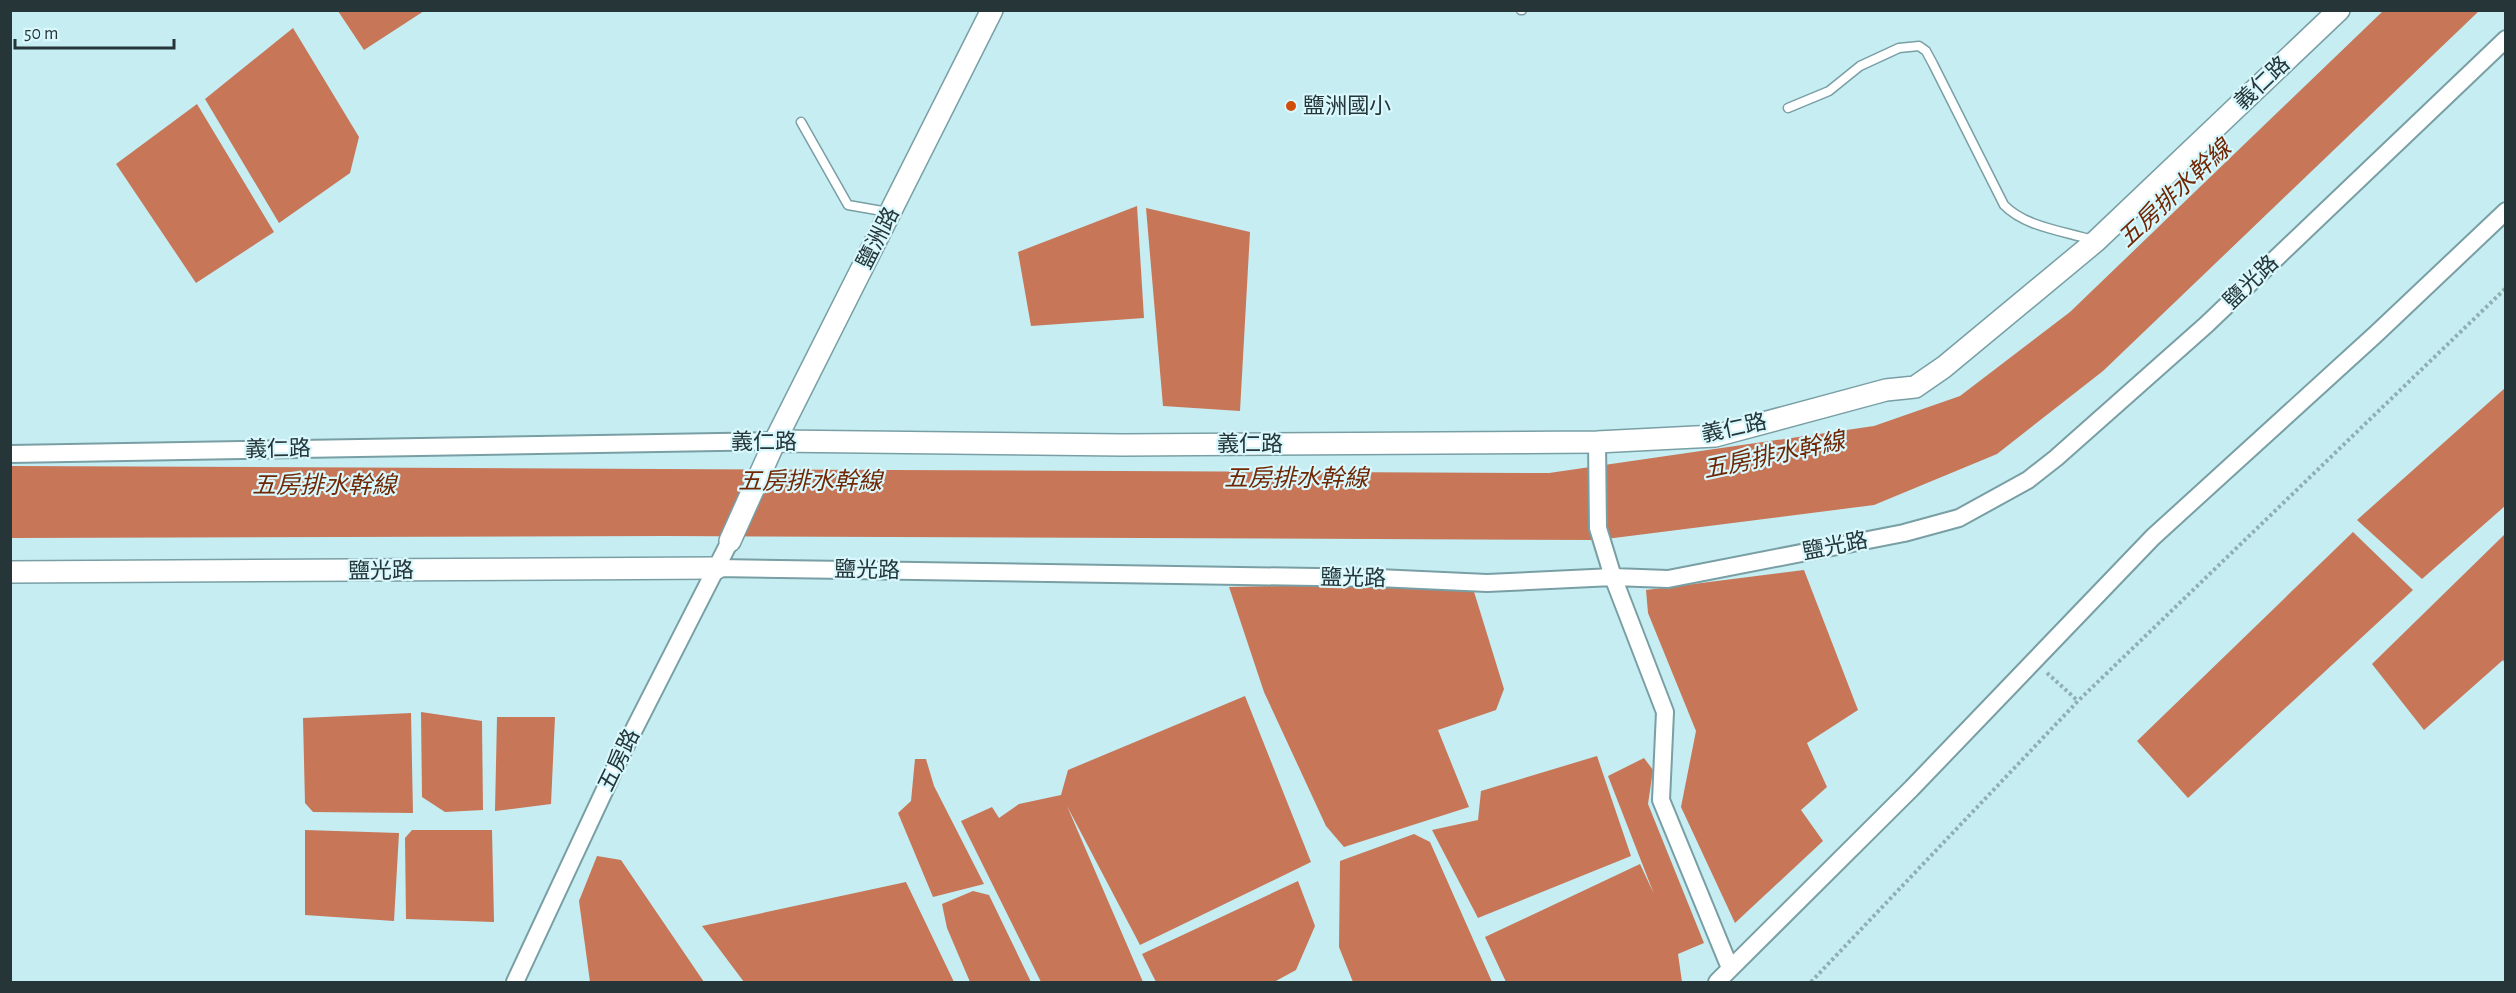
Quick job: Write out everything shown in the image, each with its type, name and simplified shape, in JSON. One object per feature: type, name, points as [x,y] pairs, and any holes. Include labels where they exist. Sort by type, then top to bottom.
[{"type":"street","name":"鹽洲路","points":[[730,541],[775,441],[992,10]]},
{"type":"street","name":"義仁路","points":[[10,454],[775,441],[1597,451],[1715,436],[1886,390],[1915,387],[1944,367],[2096,241],[2339,10]]},
{"type":"street","name":"鹽光路","points":[[10,572],[717,568],[1366,578],[1487,583],[1613,577],[1668,579],[1904,533],[1959,518],[2028,480],[2206,325],[2505,39]]},
{"type":"street","points":[[1717,982],[1911,788],[2153,537],[2376,334],[2505,211]]},
{"type":"street","points":[[1597,451],[1598,528],[1613,577],[1665,712],[1661,800],[1730,968]]},
{"type":"street","name":"五房路","points":[[515,982],[621,753],[730,541]]},
{"type":"lane","points":[[1788,108],[1829,91],[1860,66],[1899,48],[1919,46],[1926,51],[1934,64],[2004,205],[2013,214],[2024,219],[2096,241]]},
{"type":"lane","points":[[801,122],[848,205],[891,213]]},
{"type":"path","points":[[1811,982],[2078,701],[2505,288]]},
{"type":"path","points":[[2033,661],[2078,701]]},
{"type":"water","points":[[338,11],[424,11],[364,50]]},
{"type":"water","name":"五房排水幹線","points":[[2383,11],[2479,11],[2103,371],[1997,454],[1874,505],[1598,540],[667,536],[11,538],[11,466],[1549,473],[1874,426],[1960,396],[2070,312]]},
{"type":"water","points":[[293,28],[359,137],[350,173],[279,223],[205,99]]},
{"type":"water","points":[[197,104],[274,232],[196,283],[116,164]]},
{"type":"water","points":[[1137,206],[1144,318],[1031,326],[1018,252]]},
{"type":"water","points":[[1146,208],[1250,232],[1240,411],[1163,406]]},
{"type":"water","points":[[2505,388],[2505,506],[2422,579],[2357,520]]},
{"type":"water","points":[[2353,532],[2413,590],[2188,798],[2137,741]]},
{"type":"water","points":[[2505,534],[2505,664],[2503,660],[2424,730],[2372,664]]},
{"type":"water","points":[[1804,570],[1858,710],[1807,743],[1827,787],[1801,810],[1823,841],[1735,923],[1681,807],[1696,731],[1648,613],[1646,590]]},
{"type":"water","points":[[1471,582],[1504,689],[1496,710],[1438,730],[1469,807],[1344,847],[1326,826],[1264,692],[1229,587]]},
{"type":"water","points":[[1245,696],[1311,862],[1140,945],[1067,806],[1143,982],[1041,982],[961,821],[992,807],[999,818],[1019,804],[1061,795],[1068,770]]},
{"type":"water","points":[[421,712],[482,721],[483,810],[445,812],[422,797]]},
{"type":"water","points":[[411,713],[413,813],[313,812],[305,803],[303,718]]},
{"type":"water","points":[[497,717],[555,717],[551,804],[495,811]]},
{"type":"water","points":[[1597,756],[1631,856],[1478,918],[1432,830],[1478,820],[1481,791]]},
{"type":"water","points":[[1644,758],[1653,770],[1648,804],[1704,943],[1678,954],[1682,982],[1506,982],[1485,937],[1640,864],[1654,894],[1608,776]]},
{"type":"water","points":[[915,759],[926,759],[934,786],[984,884],[933,897],[898,813],[911,801]]},
{"type":"water","points":[[305,830],[399,833],[394,921],[305,915]]},
{"type":"water","points":[[412,830],[492,830],[494,922],[406,919],[405,838]]},
{"type":"water","points":[[1414,834],[1430,842],[1492,982],[1353,982],[1339,947],[1340,861]]},
{"type":"water","points":[[597,856],[621,860],[704,982],[590,982],[579,901]]},
{"type":"water","points":[[1298,881],[1315,926],[1296,970],[1274,982],[1156,982],[1142,954]]},
{"type":"water","points":[[906,882],[954,982],[744,982],[702,926]]},
{"type":"water","points":[[973,891],[989,895],[1031,982],[970,982],[947,928],[942,904]]},
{"type":"place","name":"鹽洲國小","points":[[1291,106]]}]
